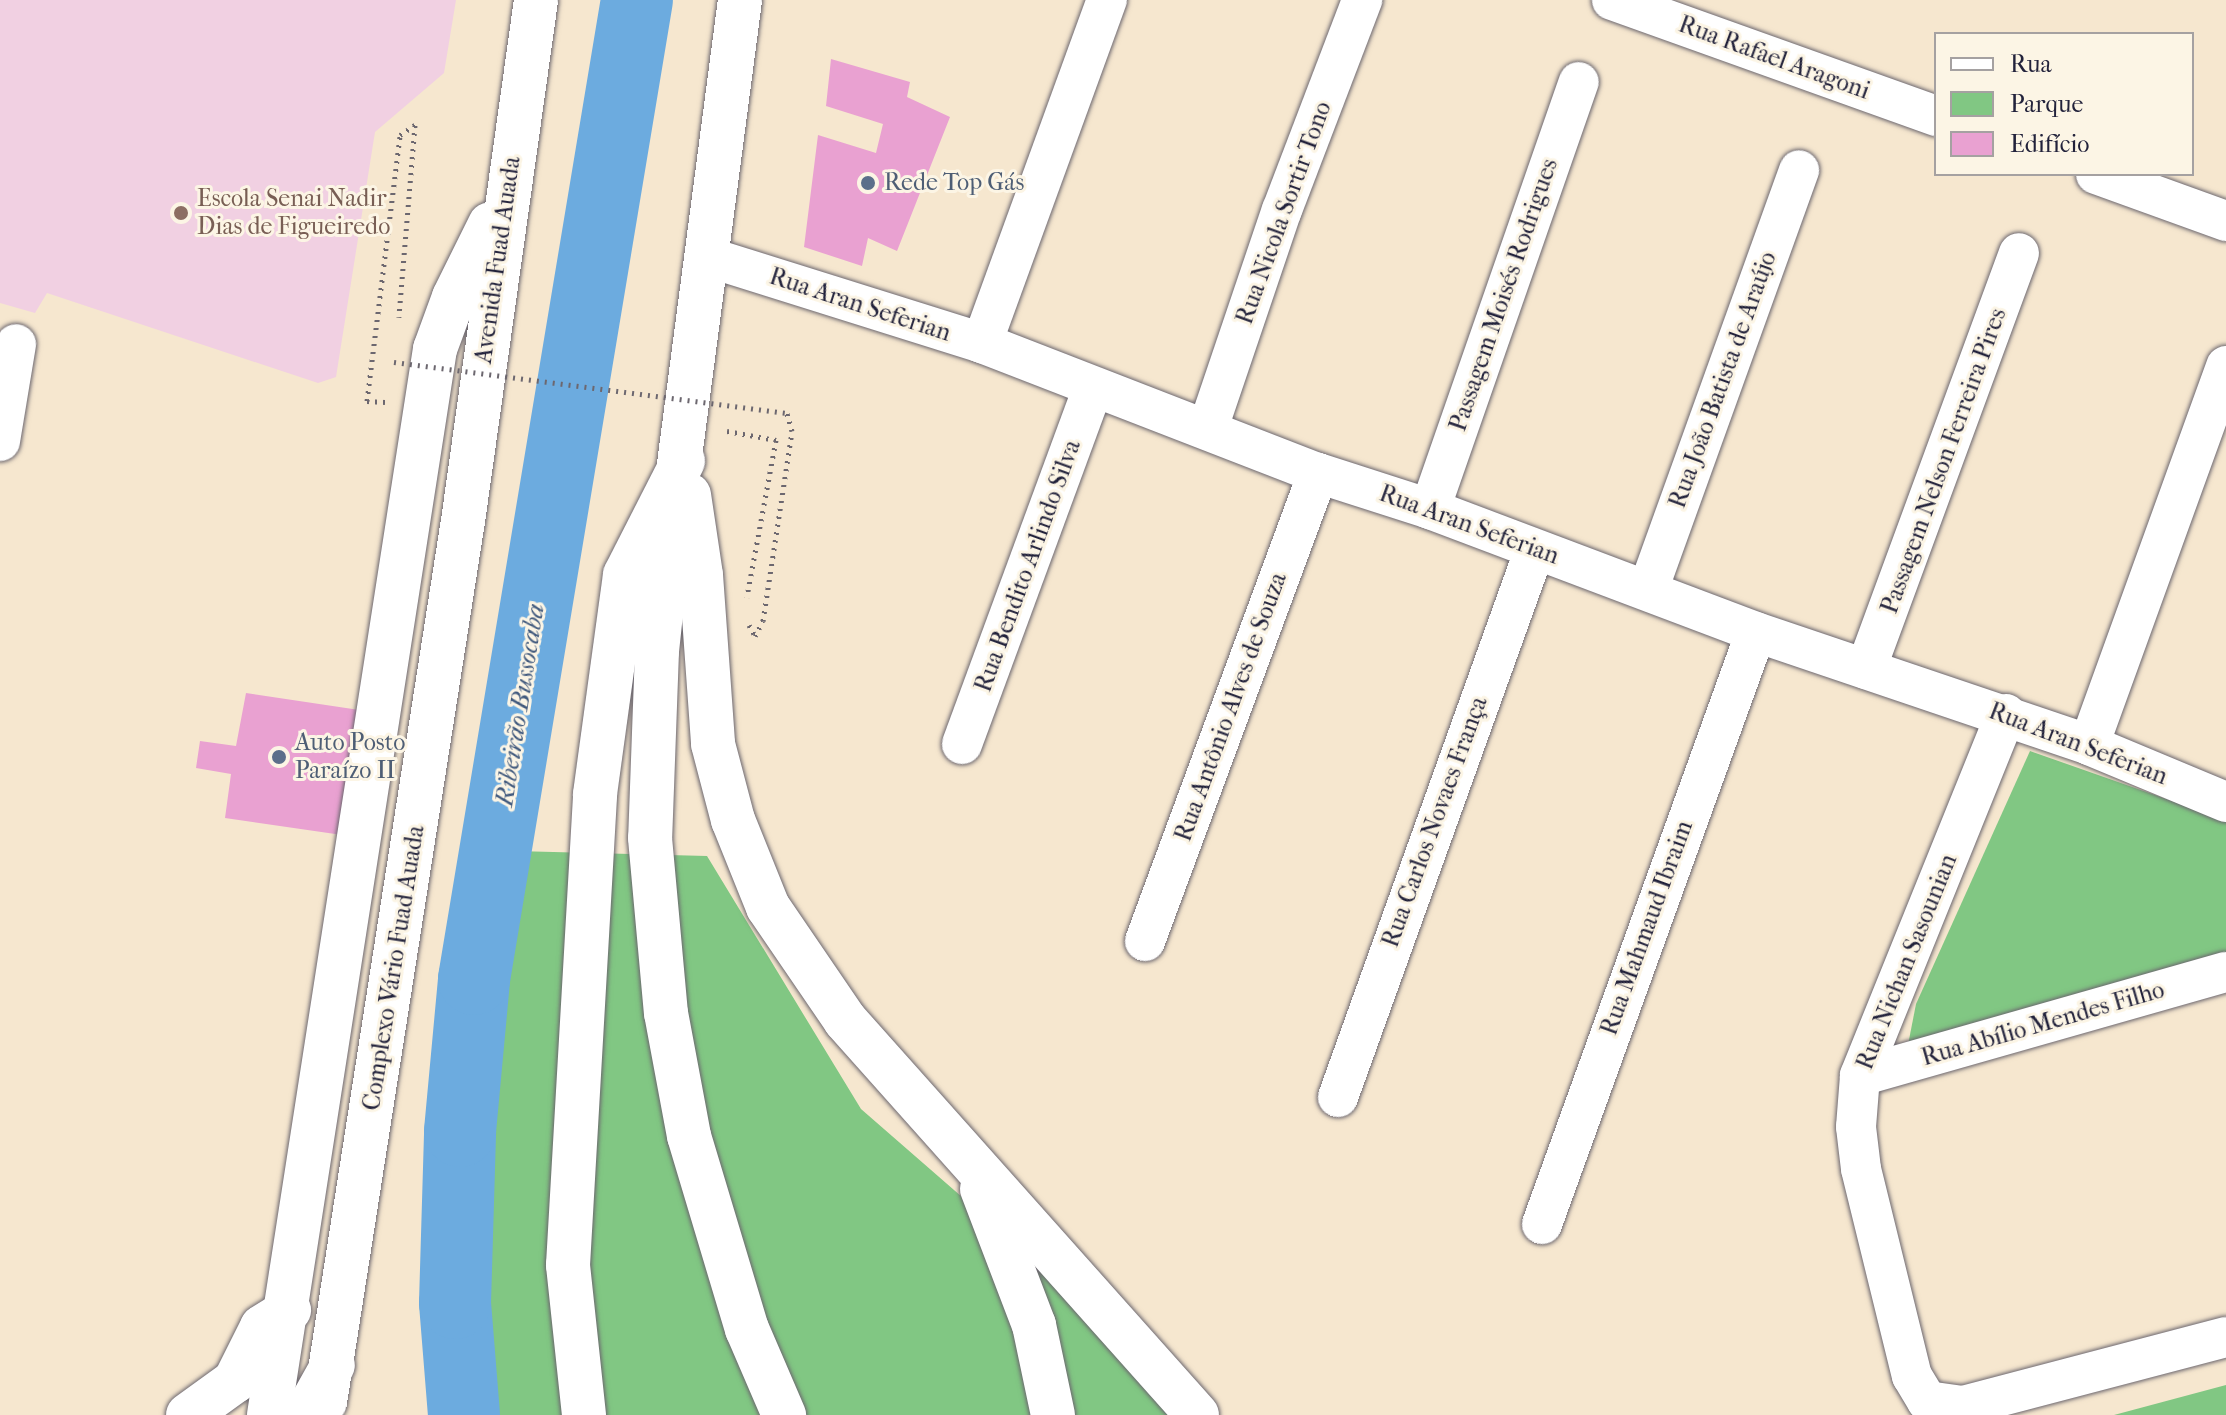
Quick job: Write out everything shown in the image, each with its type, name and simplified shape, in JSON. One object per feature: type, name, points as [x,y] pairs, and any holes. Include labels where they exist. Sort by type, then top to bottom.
[{"type":"main road","name":"Avenida Fuad Auada","points":[[463,521],[506,194],[536,0]]},
{"type":"main road","points":[[740,0],[657,651],[650,838],[666,1013],[705,1194],[747,1329],[784,1415]]},
{"type":"main road","points":[[269,1415],[289,1310],[435,349],[454,297],[506,194]]},
{"type":"main road","points":[[685,442],[701,575],[713,744],[733,820],[762,893],[845,1020],[1197,1415]]},
{"type":"main road","points":[[584,1415],[568,1265],[595,794],[625,575],[685,442]]},
{"type":"main road","name":"Complexo Vário Fuad Auada","points":[[323,1415],[463,521]]},
{"type":"main road","points":[[972,1162],[1034,1325],[1053,1415]]},
{"type":"main road","points":[[188,1415],[235,1381],[262,1327],[289,1310]]},
{"type":"main road","points":[[305,1415],[333,1365]]},
{"type":"street","points":[[982,343],[1107,0]]},
{"type":"street","name":"Rua Nicola Sortir Tono","points":[[1208,428],[1282,210],[1362,0]]},
{"type":"street","name":"Rua Rafael Aragoni","points":[[1612,0],[1934,115]]},
{"type":"street","name":"Passagem Moisés Rodrigues","points":[[1430,509],[1579,82]]},
{"type":"street","name":"Rua João Batista de Araújo","points":[[1648,590],[1799,170]]},
{"type":"street","points":[[2102,176],[2226,221]]},
{"type":"street","name":"Passagem Nelson Ferreira Pires","points":[[1866,669],[2019,253]]},
{"type":"street","name":"Rua Aran Seferian","points":[[708,257],[982,343],[1318,473],[1430,509],[1756,632],[2006,714],[2226,802]]},
{"type":"street","points":[[0,441],[16,344]]},
{"type":"street","points":[[2089,745],[2226,366]]},
{"type":"street","name":"Rua Bendito Arlindo Silva","points":[[962,744],[1093,388]]},
{"type":"street","name":"Rua Antônio Alves de Souza","points":[[1145,941],[1318,473]]},
{"type":"street","name":"Rua Carlos Novaes França","points":[[1338,1097],[1535,549]]},
{"type":"street","name":"Rua Mahmaud Ibraim","points":[[1542,1224],[1756,632]]},
{"type":"street","name":"Rua Nichan Sasounian","points":[[2006,714],[1860,1076],[1856,1127],[1861,1169],[1912,1376],[1927,1401],[1963,1406],[2226,1337]]},
{"type":"street","name":"Rua Abílio Mendes Filho","points":[[1860,1076],[2226,972]]},
{"type":"path","points":[[398,331],[415,125],[400,135],[367,401],[426,407]]},
{"type":"path","points":[[396,346],[394,362],[787,413],[792,431],[763,621],[755,636],[743,617]]},
{"type":"path","points":[[685,442],[776,440],[746,602]]},
{"type":"shaded area","name":"Escola Senai Nadir Dias de Figueiredo","points":[[0,0],[456,0],[444,73],[375,132],[336,377],[318,383],[47,293],[35,313],[0,303]]},
{"type":"green space","points":[[2030,751],[2226,820],[2226,963],[1907,1050],[1916,1004]]},
{"type":"green space","points":[[515,851],[707,856],[861,1109],[1133,1346],[1197,1415],[481,1415],[478,1126]]},
{"type":"green space","points":[[2226,1385],[2226,1415],[2114,1415]]},
{"type":"building","name":"Rede Top Gás","points":[[831,59],[910,82],[907,97],[950,117],[897,251],[868,238],[862,266],[804,247],[818,135],[876,153],[883,124],[826,106]]},
{"type":"building","name":"Auto Posto Paraízo II","points":[[246,693],[366,711],[349,836],[225,818],[231,774],[196,768],[200,741],[236,746]]},
{"type":"waterway","name":"Ribeirão Bussocaba","points":[[464,1415],[455,1303],[460,1131],[474,979],[637,0]]},
{"type":"place","name":"Rede Top Gás","points":[[868,183]]},
{"type":"place","name":"Escola Senai Nadir Dias de Figueiredo","points":[[181,213]]},
{"type":"place","name":"Auto Posto Paraízo II","points":[[279,757]]}]
